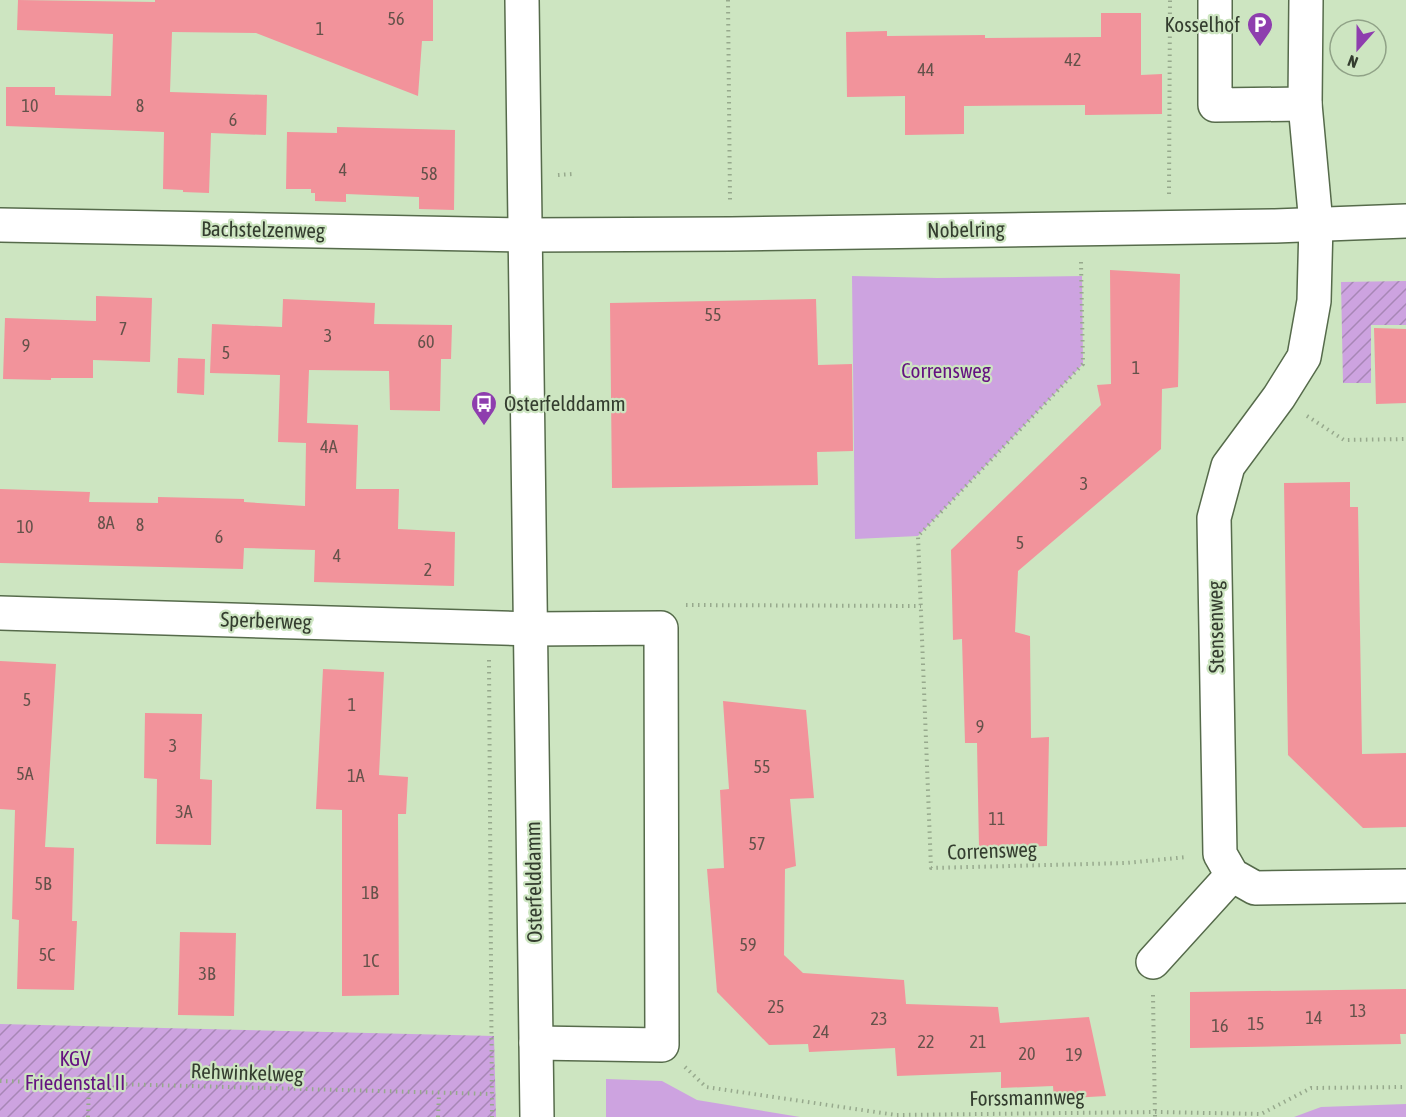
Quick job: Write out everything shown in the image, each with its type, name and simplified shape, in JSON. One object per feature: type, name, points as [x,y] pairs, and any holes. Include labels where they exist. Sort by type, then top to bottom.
[{"type":"street","name":"Osterfelddamm","points":[[522,0],[537,1117]]},
{"type":"street","points":[[1215,0],[1215,105],[1305,104]]},
{"type":"street","points":[[1306,0],[1305,104],[1316,224]]},
{"type":"street","name":"Nobelring","points":[[526,235],[731,234],[1406,221]]},
{"type":"street","name":"Stensenweg","points":[[1226,865],[1214,518],[1228,466],[1279,397],[1304,357],[1314,301],[1316,224]]},
{"type":"street","name":"Bachstelzenweg","points":[[0,225],[526,235]]},
{"type":"street","name":"Sperberweg","points":[[0,613],[532,629],[661,628]]},
{"type":"street","points":[[536,1043],[662,1045],[661,628]]},
{"type":"street","points":[[1153,962],[1226,865],[1255,888],[1406,886]]},
{"type":"path","points":[[728,0],[731,234]]},
{"type":"path","points":[[1169,227],[1170,0]]},
{"type":"path","name":"Corrensweg","points":[[1081,228],[1083,364],[918,536],[931,868],[1126,863],[1226,865]]},
{"type":"path","points":[[1279,397],[1344,440],[1406,440]]},
{"type":"path","points":[[661,628],[660,605],[921,606]]},
{"type":"path","points":[[489,656],[492,1117]]},
{"type":"path","points":[[1153,962],[1155,1114]]},
{"type":"path","name":"Forssmannweg","points":[[662,1045],[706,1087],[896,1115],[1261,1114],[1311,1088],[1406,1087]]},
{"type":"path","name":"Rehwinkelweg","points":[[0,1081],[492,1094]]},
{"type":"path","points":[[88,1117],[89,1083]]},
{"type":"path","points":[[438,1117],[439,1094]]},
{"type":"green space","name":"Corrensweg","points":[[852,276],[937,278],[1082,276],[1083,364],[918,536],[855,539]]},
{"type":"green space","points":[[1406,281],[1406,325],[1371,325],[1371,383],[1343,383],[1341,282]]},
{"type":"green space","name":"KGV Friedenstal II","points":[[0,1024],[494,1036],[496,1117],[0,1117]]},
{"type":"green space","points":[[606,1079],[662,1081],[697,1100],[800,1117],[606,1117]]},
{"type":"green space","points":[[1406,1104],[1406,1117],[1294,1117],[1321,1107]]},
{"type":"building","points":[[18,0],[155,2],[155,0],[433,0],[433,41],[422,41],[418,96],[256,33],[172,32],[170,92],[267,95],[266,135],[211,133],[209,193],[183,192],[183,190],[163,189],[164,132],[6,126],[6,87],[55,87],[55,95],[111,96],[113,34],[17,30]]},
{"type":"building","points":[[1101,13],[1141,13],[1141,75],[1162,74],[1162,114],[1085,115],[1085,105],[964,106],[964,134],[905,135],[905,96],[847,97],[846,32],[887,31],[887,36],[985,35],[985,38],[1101,37]]},
{"type":"building","points":[[337,127],[455,130],[454,210],[419,209],[419,197],[346,194],[346,202],[315,201],[315,193],[311,193],[311,189],[286,189],[287,132],[337,133]]},
{"type":"building","points":[[1110,270],[1180,274],[1178,387],[1162,389],[1161,449],[1018,571],[1015,632],[1030,636],[1031,738],[1049,737],[1047,846],[979,848],[977,743],[965,743],[962,639],[953,640],[951,550],[1101,405],[1097,385],[1111,384]]},
{"type":"building","points":[[96,296],[152,298],[150,362],[93,360],[93,378],[3,379],[5,318],[96,321]]},
{"type":"building","points":[[283,299],[375,303],[374,324],[452,325],[451,359],[441,359],[440,411],[390,410],[389,371],[309,370],[307,423],[358,425],[356,489],[399,489],[398,529],[455,532],[454,586],[314,582],[315,550],[244,548],[243,569],[0,563],[0,489],[90,492],[89,502],[158,503],[158,497],[244,499],[244,502],[305,506],[306,443],[278,442],[280,375],[210,373],[212,324],[282,327]]},
{"type":"building","points":[[816,299],[818,365],[852,364],[853,451],[817,452],[818,485],[612,488],[610,303]]},
{"type":"building","points":[[1374,328],[1406,329],[1406,403],[1376,404]]},
{"type":"building","points":[[178,358],[205,359],[204,395],[177,393]]},
{"type":"building","points":[[1350,482],[1350,507],[1358,507],[1362,754],[1406,753],[1406,827],[1363,828],[1288,755],[1284,483]]},
{"type":"building","points":[[0,661],[56,664],[45,847],[74,848],[72,921],[77,921],[74,990],[17,989],[19,920],[12,919],[15,810],[0,809]]},
{"type":"building","points":[[323,669],[384,672],[379,775],[408,777],[406,814],[398,814],[399,995],[342,996],[342,810],[316,809]]},
{"type":"building","points":[[723,701],[806,710],[814,798],[790,799],[796,866],[785,869],[784,955],[803,973],[904,980],[906,1004],[998,1007],[1000,1023],[1089,1017],[1106,1096],[1054,1099],[1053,1086],[1001,1088],[1001,1072],[897,1076],[895,1048],[809,1052],[808,1044],[769,1045],[717,992],[707,869],[724,868],[720,790],[729,789]]},
{"type":"building","points":[[145,713],[202,714],[200,779],[212,780],[211,845],[156,844],[157,779],[144,778]]},
{"type":"building","points":[[180,932],[236,933],[234,1016],[178,1015]]},
{"type":"building","points":[[1406,989],[1406,1034],[1400,1034],[1401,1044],[1190,1048],[1190,992]]},
{"type":"place","name":"Kosselhof","points":[[1260,48]]},
{"type":"place","name":"Osterfelddamm","points":[[484,427]]}]
